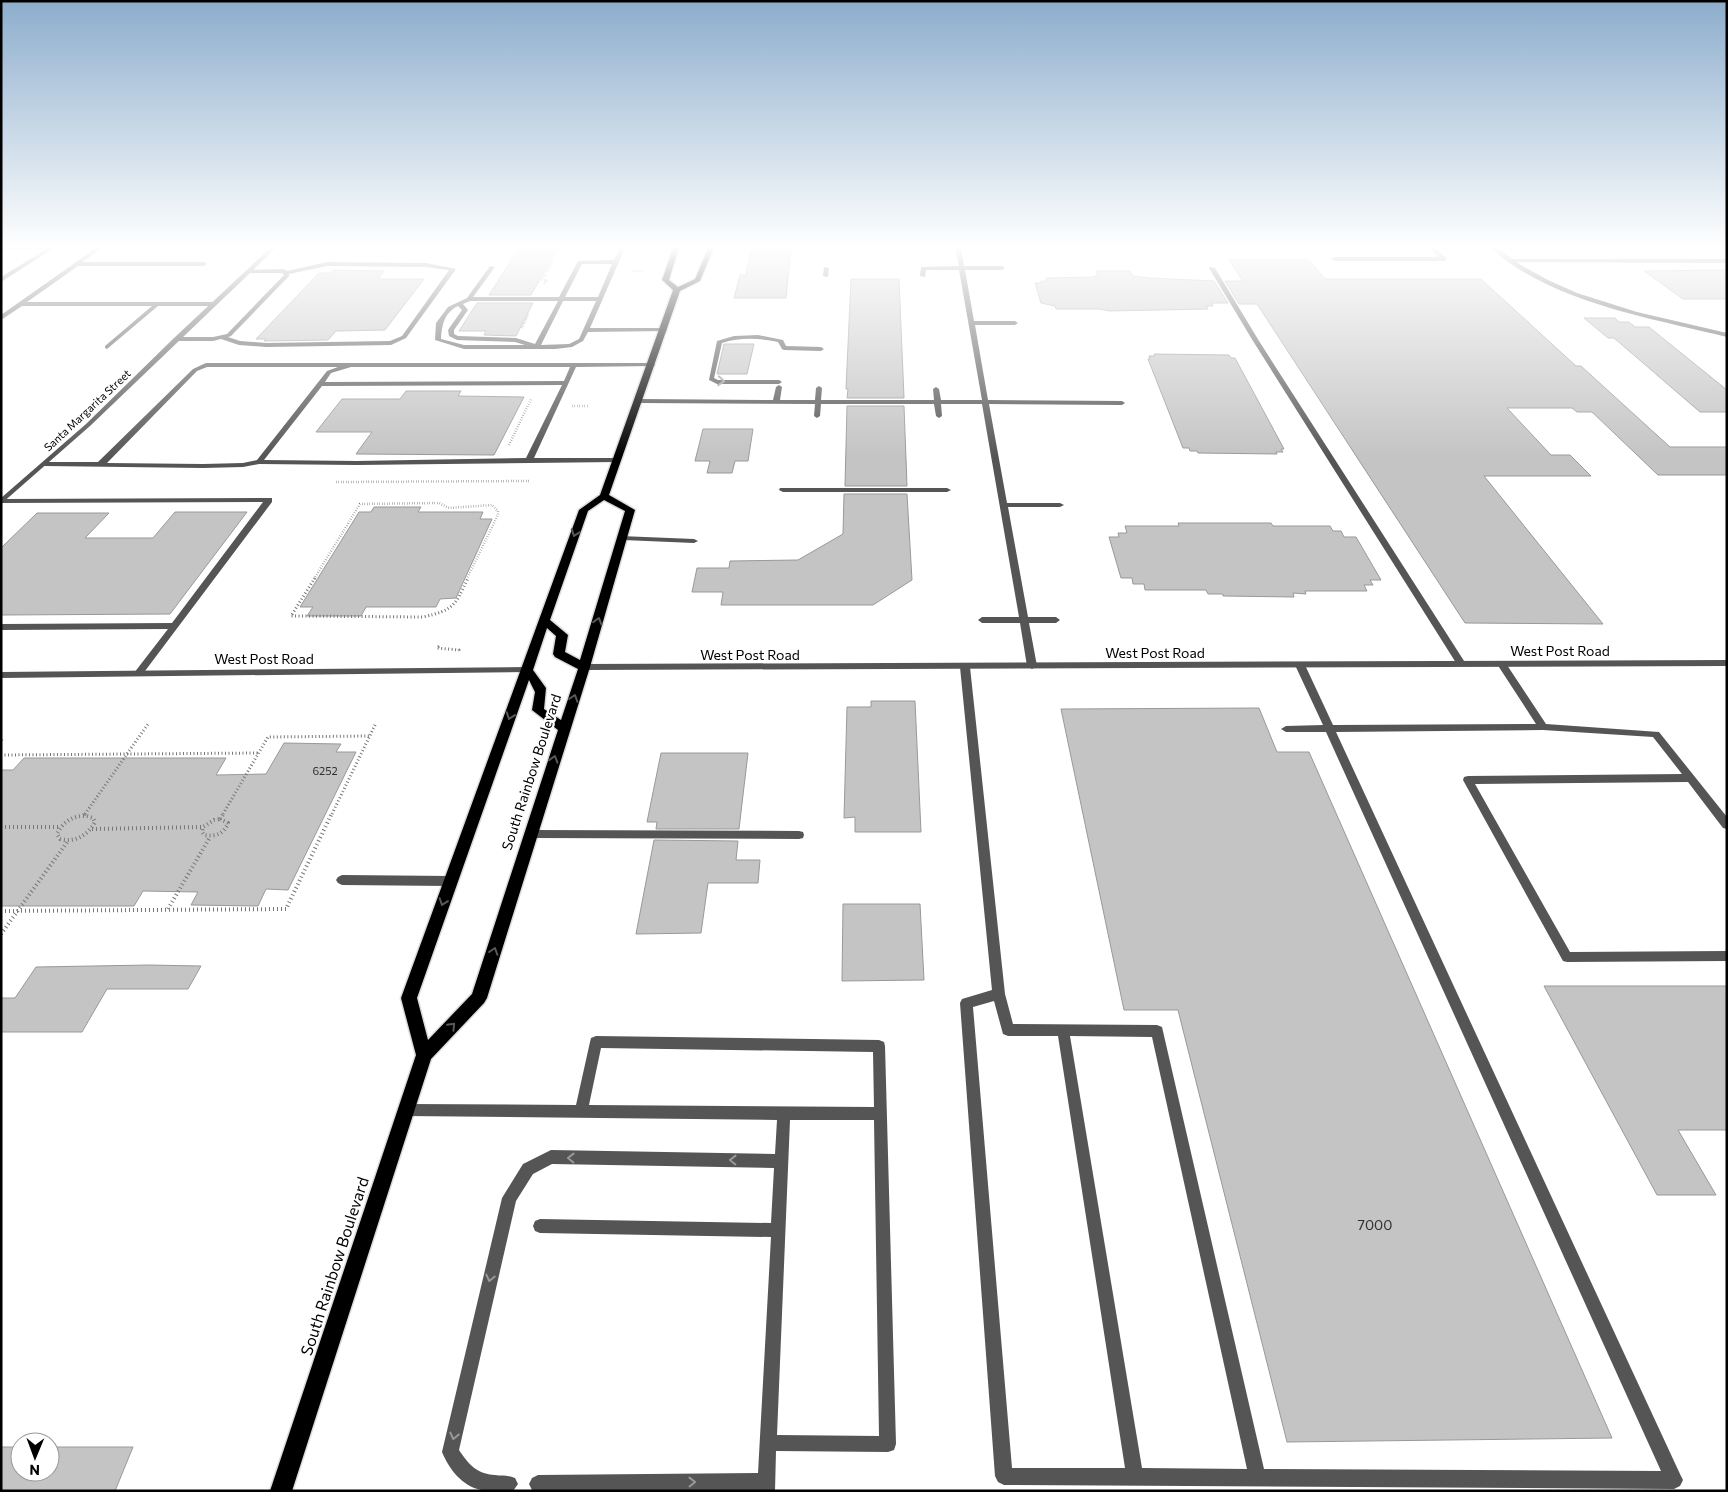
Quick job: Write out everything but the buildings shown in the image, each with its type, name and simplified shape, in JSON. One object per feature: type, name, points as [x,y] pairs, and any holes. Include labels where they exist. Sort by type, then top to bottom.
[{"type":"main road","points":[[424,1054],[409,998],[584,510],[604,496],[668,318]]},
{"type":"main road","name":"South Rainbow Boulevard","points":[[281,1491],[424,1054],[479,998],[584,668],[630,510],[604,496]]},
{"type":"main road","points":[[544,620],[562,635],[559,654],[584,668]]},
{"type":"main road","points":[[526,670],[538,681],[542,696],[538,710],[564,728]]},
{"type":"street","points":[[107,347],[141,318]]},
{"type":"street","name":"Santa Margarita Street","points":[[2,502],[88,425],[199,318]]},
{"type":"street","points":[[176,339],[213,339],[229,335],[246,318]]},
{"type":"street","points":[[222,337],[239,344],[266,346],[391,343],[404,337],[418,318]]},
{"type":"street","points":[[444,318],[440,323],[438,340],[464,347],[537,347],[570,346],[581,340],[591,318]]},
{"type":"street","points":[[460,318],[451,330],[451,335],[457,338],[467,340],[516,340],[537,347]]},
{"type":"street","points":[[537,347],[552,318]]},
{"type":"street","points":[[970,318],[1032,666]]},
{"type":"street","points":[[1242,318],[1461,664]]},
{"type":"street","points":[[1659,318],[1727,335]]},
{"type":"street","points":[[971,323],[1016,322]]},
{"type":"street","points":[[586,330],[664,330]]},
{"type":"street","points":[[776,401],[779,384],[717,382],[711,379],[719,342],[729,338],[771,338],[781,341],[784,348],[821,349]]},
{"type":"street","points":[[259,462],[329,372],[350,364]]},
{"type":"street","points":[[529,460],[574,364]]},
{"type":"street","points":[[101,464],[195,370],[206,365],[652,365]]},
{"type":"street","points":[[320,384],[566,383]]},
{"type":"street","points":[[817,416],[818,388]]},
{"type":"street","points":[[936,389],[940,416]]},
{"type":"street","points":[[639,401],[1122,402]]},
{"type":"street","points":[[45,464],[203,466],[244,465],[259,462],[386,463],[617,460]]},
{"type":"street","points":[[783,490],[947,490]]},
{"type":"street","points":[[2,502],[269,500],[139,674]]},
{"type":"street","points":[[1003,505],[1060,504]]},
{"type":"street","points":[[623,538],[694,541]]},
{"type":"street","points":[[982,620],[1056,620]]},
{"type":"street","points":[[1,627],[174,626]]},
{"type":"street","name":"West Post Road","points":[[584,668],[1727,663]]},
{"type":"street","points":[[1502,664],[1543,726]]},
{"type":"street","points":[[999,994],[966,1003],[1004,1476],[1674,1480],[1300,665]]},
{"type":"street","points":[[965,667],[999,994],[1008,1030],[1157,1031],[1258,1478]]},
{"type":"street","name":"West Post Road","points":[[1,675],[526,670]]},
{"type":"street","points":[[1286,729],[1543,726],[1656,734],[1727,825]]},
{"type":"street","points":[[1690,778],[1468,780],[1567,957],[1727,956]]},
{"type":"street","points":[[531,834],[799,835]]},
{"type":"street","points":[[342,880],[450,881]]},
{"type":"street","points":[[1063,1030],[1135,1477]]},
{"type":"street","points":[[581,1111],[596,1042],[879,1046],[888,1444],[768,1443]]},
{"type":"street","points":[[406,1110],[880,1114]]},
{"type":"street","points":[[538,1484],[766,1486],[784,1112]]},
{"type":"street","points":[[509,1484],[486,1484],[464,1474],[450,1452],[509,1198],[528,1169],[552,1157],[782,1161]]},
{"type":"street","points":[[540,1226],[779,1230]]},
{"type":"path","points":[[516,340],[528,318]]},
{"type":"path","points":[[568,406],[589,406]]},
{"type":"path","points":[[336,482],[529,481]]},
{"type":"path","points":[[439,503],[450,508],[482,507],[488,505],[496,507],[498,515],[458,600],[455,605],[440,614],[423,617],[291,616],[360,504],[439,503]]},
{"type":"path","points":[[439,646],[437,648],[459,650],[458,653]]},
{"type":"path","points":[[1,911],[286,909],[376,723]]},
{"type":"path","points":[[84,816],[148,724]]},
{"type":"path","points":[[220,819],[268,737],[370,736]]},
{"type":"path","points":[[1,755],[259,753]]},
{"type":"path","points":[[84,816],[93,818],[94,822],[92,828],[77,839],[60,839],[56,834],[67,821],[84,816]]},
{"type":"path","points":[[92,828],[203,828],[214,820],[220,819],[228,823],[227,828],[216,836],[204,836],[203,828]]},
{"type":"path","points":[[1,827],[60,827]]},
{"type":"path","points":[[168,909],[210,837]]},
{"type":"path","points":[[1,934],[68,840]]}]
